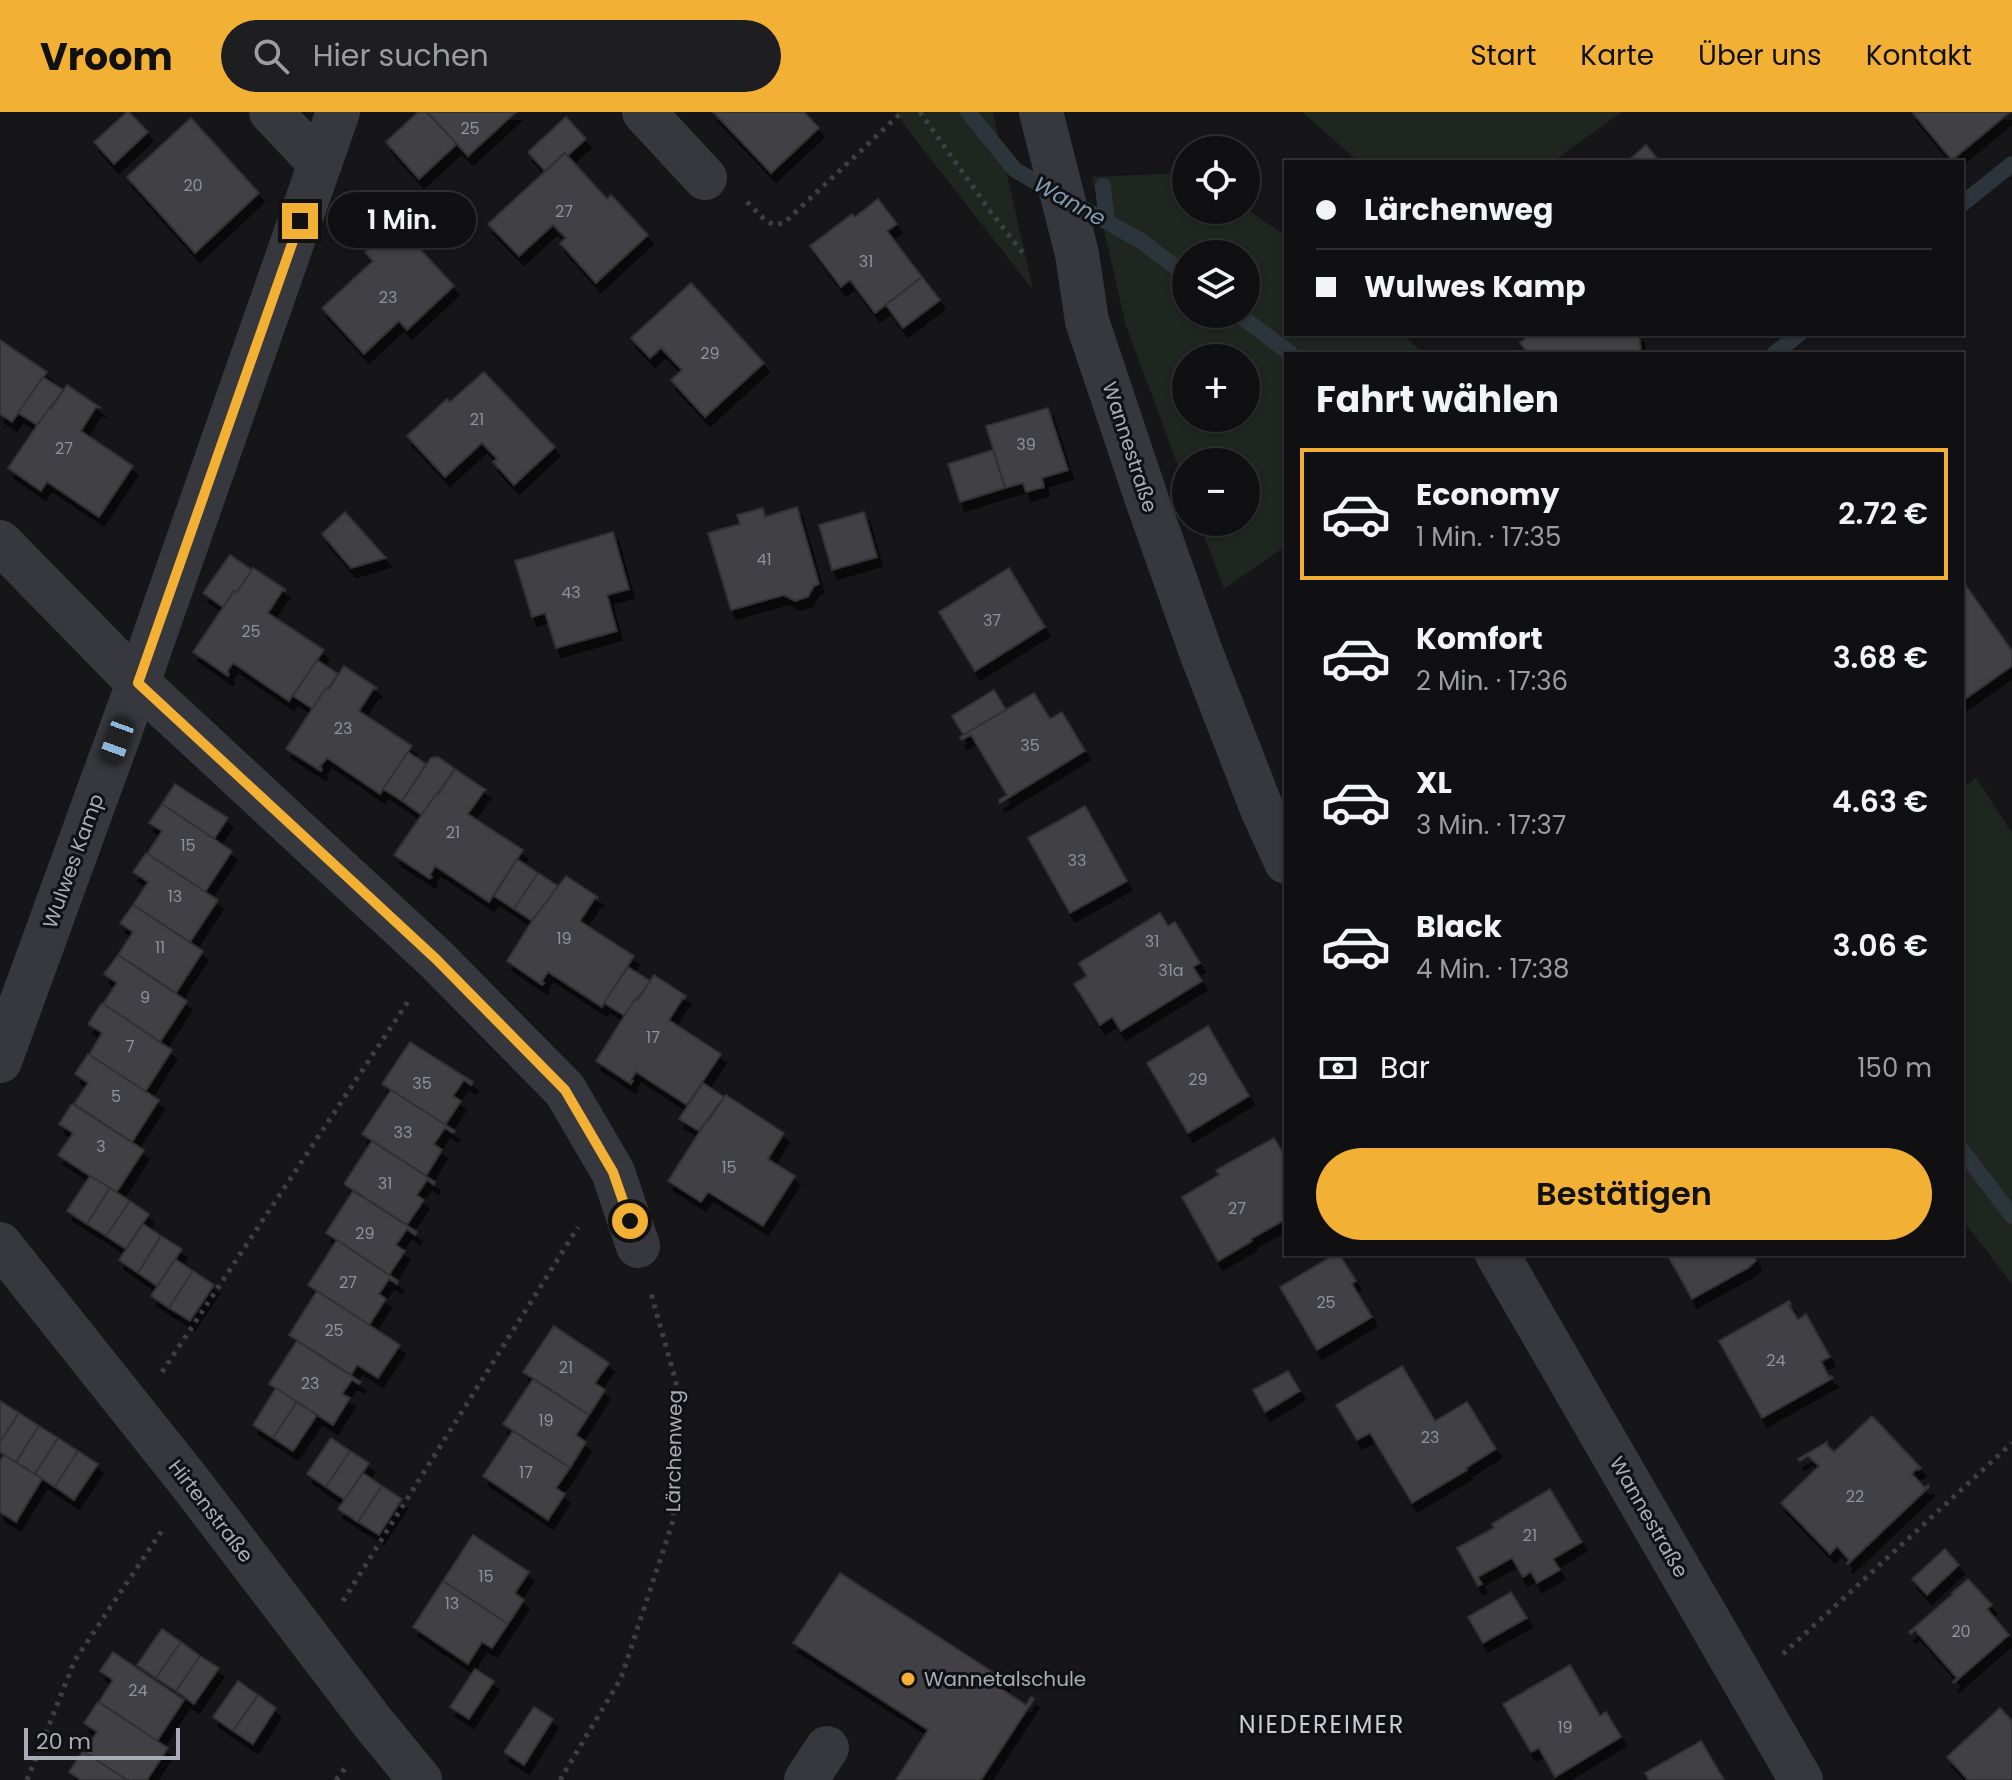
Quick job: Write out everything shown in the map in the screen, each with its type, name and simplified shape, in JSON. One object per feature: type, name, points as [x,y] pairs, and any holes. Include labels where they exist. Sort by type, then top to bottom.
[{"type":"street","points":[[271,112],[320,164]]},
{"type":"street","name":"Wulwes Kamp","points":[[0,1061],[138,683],[338,112]]},
{"type":"street","points":[[644,112],[705,178]]},
{"type":"street","name":"Wannestraße","points":[[1044,124],[1077,254],[1087,321],[1202,655],[1284,858]]},
{"type":"street","points":[[0,542],[138,683],[436,959],[565,1090],[613,1172],[638,1246]]},
{"type":"street","name":"Hirtenstraße","points":[[0,1244],[192,1485],[420,1780]]},
{"type":"street","name":"Wannestraße","points":[[1498,1256],[1801,1780]]},
{"type":"path","points":[[705,178],[730,188],[765,220],[774,225],[784,223],[902,112]]},
{"type":"path","points":[[920,112],[999,223],[1034,266]]},
{"type":"path","points":[[135,1413],[436,959]]},
{"type":"path","points":[[314,1646],[613,1172]]},
{"type":"path","name":"Lärchenweg","points":[[560,1780],[621,1678],[673,1521],[676,1382],[638,1246]]},
{"type":"path","points":[[1747,1688],[2012,1443]]},
{"type":"path","points":[[27,1780],[75,1660],[192,1485]]},
{"type":"shaded area","points":[[896,112],[993,112],[1033,290],[909,131]]},
{"type":"shaded area","points":[[1302,112],[1622,112],[1555,160],[1357,160]]},
{"type":"shaded area","points":[[1172,174],[1172,224],[1260,224],[1260,218],[1284,235],[1284,336],[1403,336],[1423,352],[1284,352],[1284,547],[1224,589],[1204,536],[1260,536],[1260,448],[1172,449],[1126,326],[1092,177]]},
{"type":"shaded area","points":[[1976,778],[2012,833],[2012,1284],[1964,1222],[1964,787]]},
{"type":"building","points":[[127,112],[148,132],[114,164],[94,142]]},
{"type":"building","points":[[418,112],[427,112],[457,144],[419,179],[386,142]]},
{"type":"building","points":[[427,112],[516,112],[468,156]]},
{"type":"building","points":[[713,112],[804,112],[819,128],[771,173]]},
{"type":"building","points":[[1912,112],[2010,112],[1952,160]]},
{"type":"building","points":[[566,117],[586,139],[545,171],[528,152]]},
{"type":"building","points":[[191,118],[259,193],[195,253],[127,177]]},
{"type":"building","points":[[1646,145],[1658,160],[1629,160]]},
{"type":"building","points":[[565,153],[607,199],[611,195],[648,235],[596,283],[560,243],[566,238],[553,225],[519,256],[488,224]]},
{"type":"building","points":[[394,194],[426,230],[413,242],[377,208]]},
{"type":"building","points":[[878,199],[897,224],[887,231],[922,277],[875,313],[850,280],[841,287],[810,246],[852,214],[855,217]]},
{"type":"building","points":[[396,223],[454,286],[407,330],[399,321],[364,354],[322,308],[373,261],[365,252]]},
{"type":"building","points":[[922,277],[940,300],[903,328],[886,305]]},
{"type":"building","points":[[691,283],[764,363],[705,417],[671,380],[682,370],[661,348],[650,358],[631,338]]},
{"type":"building","points":[[1529,336],[1639,336],[1641,352],[1527,352],[1520,343]]},
{"type":"building","points":[[0,340],[47,372],[12,422],[0,414]]},
{"type":"building","points":[[484,372],[555,447],[514,485],[493,462],[497,459],[482,443],[445,477],[407,436],[447,399],[450,402]]},
{"type":"building","points":[[43,377],[63,390],[37,425],[18,413]]},
{"type":"building","points":[[67,385],[101,408],[96,407],[81,431],[133,466],[99,517],[47,482],[41,491],[8,468]]},
{"type":"building","points":[[1048,408],[1068,470],[1042,478],[1044,487],[1026,492],[1023,483],[1005,488],[986,426]]},
{"type":"building","points":[[993,450],[1005,488],[960,502],[948,464]]},
{"type":"building","points":[[797,507],[819,584],[814,586],[808,597],[795,601],[784,595],[731,610],[708,533],[740,524],[737,515],[763,508],[765,517]]},
{"type":"building","points":[[345,512],[386,558],[351,568],[322,534]]},
{"type":"building","points":[[864,512],[877,557],[832,570],[819,525]]},
{"type":"building","points":[[613,532],[629,589],[607,595],[617,631],[556,648],[545,613],[532,617],[515,561]]},
{"type":"building","points":[[230,555],[252,570],[223,607],[203,593]]},
{"type":"building","points":[[253,568],[285,589],[268,613],[324,650],[289,701],[233,663],[228,676],[193,652]]},
{"type":"building","points":[[1009,568],[1045,627],[975,671],[939,612]]},
{"type":"building","points":[[1964,583],[2012,651],[2012,666],[1964,700]]},
{"type":"building","points":[[317,660],[338,674],[313,709],[293,696]]},
{"type":"building","points":[[344,666],[377,688],[359,711],[412,746],[380,794],[327,758],[320,767],[321,771],[286,749]]},
{"type":"building","points":[[994,690],[1006,710],[964,736],[952,716]]},
{"type":"building","points":[[1034,693],[1050,719],[1062,712],[1085,751],[1000,803],[999,800],[1007,795],[971,735],[962,740],[960,737]]},
{"type":"building","points":[[408,752],[426,764],[402,801],[383,789]]},
{"type":"building","points":[[438,757],[455,769],[422,815],[402,801],[431,758]]},
{"type":"building","points":[[455,769],[486,790],[468,814],[523,850],[489,902],[435,866],[430,879],[394,855]]},
{"type":"building","points":[[175,784],[228,818],[214,839],[162,804]]},
{"type":"building","points":[[162,804],[232,851],[205,892],[147,854],[162,831],[149,823]]},
{"type":"building","points":[[1085,806],[1127,881],[1070,913],[1028,838]]},
{"type":"building","points":[[146,853],[218,900],[190,942],[133,905],[148,882],[133,872]]},
{"type":"building","points":[[517,859],[538,873],[514,909],[494,896]]},
{"type":"building","points":[[538,873],[558,886],[532,921],[514,909]]},
{"type":"building","points":[[566,876],[598,897],[580,921],[634,956],[602,1007],[548,972],[542,985],[507,961]]},
{"type":"building","points":[[133,905],[203,951],[176,993],[118,955],[133,932],[120,923]]},
{"type":"building","points":[[1160,913],[1168,926],[1175,922],[1200,963],[1193,967],[1202,981],[1121,1031],[1112,1017],[1100,1025],[1074,984],[1087,976],[1079,963]]},
{"type":"building","points":[[118,955],[187,1001],[160,1042],[103,1004],[117,983],[104,974]]},
{"type":"building","points":[[628,967],[650,981],[625,1016],[604,1003]]},
{"type":"building","points":[[654,975],[686,996],[669,1020],[721,1054],[687,1105],[636,1072],[631,1084],[596,1061]]},
{"type":"building","points":[[102,1003],[172,1050],[145,1092],[89,1055],[102,1033],[88,1024]]},
{"type":"building","points":[[1208,1026],[1249,1096],[1188,1133],[1147,1063]]},
{"type":"building","points":[[410,1042],[473,1082],[471,1085],[464,1080],[453,1096],[461,1101],[445,1125],[382,1084]]},
{"type":"building","points":[[88,1054],[159,1100],[132,1142],[74,1104],[88,1083],[75,1074]]},
{"type":"building","points":[[703,1083],[724,1097],[699,1131],[679,1119]]},
{"type":"building","points":[[391,1090],[455,1131],[453,1133],[445,1128],[434,1144],[442,1150],[426,1176],[362,1134]]},
{"type":"building","points":[[726,1095],[784,1133],[768,1159],[795,1176],[763,1226],[708,1192],[701,1202],[668,1181]]},
{"type":"building","points":[[72,1104],[144,1150],[116,1193],[58,1155],[73,1133],[59,1124]]},
{"type":"building","points":[[1274,1138],[1284,1155],[1284,1220],[1218,1261],[1182,1197],[1219,1175],[1216,1170]]},
{"type":"building","points":[[372,1141],[435,1182],[434,1185],[427,1180],[417,1195],[424,1200],[407,1225],[344,1184]]},
{"type":"building","points":[[90,1176],[110,1188],[87,1224],[67,1211]]},
{"type":"building","points":[[110,1188],[130,1201],[106,1236],[87,1224]]},
{"type":"building","points":[[353,1191],[417,1232],[415,1235],[407,1229],[396,1245],[405,1251],[389,1275],[326,1233]]},
{"type":"building","points":[[130,1201],[149,1214],[126,1249],[106,1236]]},
{"type":"building","points":[[143,1224],[161,1236],[138,1273],[119,1260]]},
{"type":"building","points":[[161,1236],[182,1249],[157,1286],[138,1273]]},
{"type":"building","points":[[337,1240],[398,1281],[397,1284],[389,1279],[379,1294],[386,1299],[369,1325],[308,1285]]},
{"type":"building","points":[[1333,1256],[1340,1256],[1356,1281],[1352,1284],[1372,1317],[1317,1350],[1280,1287]]},
{"type":"building","points":[[1668,1256],[1754,1256],[1756,1261],[1748,1268],[1692,1299]]},
{"type":"building","points":[[175,1259],[193,1271],[169,1308],[151,1296]]},
{"type":"building","points":[[193,1271],[214,1285],[190,1321],[169,1308]]},
{"type":"building","points":[[317,1291],[400,1345],[378,1378],[357,1365],[351,1375],[289,1335]]},
{"type":"building","points":[[1789,1301],[1798,1320],[1806,1314],[1830,1357],[1821,1361],[1829,1377],[1833,1378],[1762,1418],[1719,1341]]},
{"type":"building","points":[[554,1326],[609,1363],[595,1383],[605,1390],[589,1415],[523,1372]]},
{"type":"building","points":[[297,1341],[361,1382],[352,1380],[342,1394],[350,1398],[333,1425],[269,1384]]},
{"type":"building","points":[[1402,1366],[1435,1421],[1467,1402],[1496,1449],[1412,1503],[1370,1433],[1357,1440],[1336,1405]]},
{"type":"building","points":[[1288,1371],[1300,1391],[1265,1412],[1253,1390]]},
{"type":"building","points":[[533,1379],[589,1415],[576,1435],[586,1442],[570,1468],[503,1424]]},
{"type":"building","points":[[276,1388],[297,1402],[273,1438],[253,1425]]},
{"type":"building","points":[[0,1401],[19,1413],[0,1442]]},
{"type":"building","points":[[297,1402],[317,1415],[293,1451],[273,1438]]},
{"type":"building","points":[[19,1413],[39,1426],[16,1462],[0,1452],[0,1442]]},
{"type":"building","points":[[1872,1416],[1921,1468],[1912,1474],[1925,1488],[1929,1487],[1848,1564],[1849,1560],[1837,1546],[1830,1554],[1781,1503],[1819,1466],[1808,1456],[1800,1461],[1798,1459],[1827,1442],[1834,1452]]},
{"type":"building","points":[[39,1426],[58,1438],[35,1474],[16,1462]]},
{"type":"building","points":[[513,1431],[570,1468],[556,1488],[565,1494],[548,1520],[483,1476]]},
{"type":"building","points":[[58,1438],[78,1451],[55,1487],[35,1474]]},
{"type":"building","points":[[331,1438],[350,1451],[326,1487],[307,1474]]},
{"type":"building","points":[[78,1451],[98,1464],[74,1500],[55,1487]]},
{"type":"building","points":[[350,1451],[369,1463],[345,1500],[326,1487]]},
{"type":"building","points":[[4,1455],[42,1479],[16,1522],[0,1512],[0,1461]]},
{"type":"building","points":[[363,1473],[382,1486],[358,1522],[338,1509]]},
{"type":"building","points":[[382,1486],[402,1499],[379,1535],[358,1522]]},
{"type":"building","points":[[1550,1489],[1582,1542],[1553,1559],[1560,1570],[1537,1583],[1531,1572],[1523,1577],[1512,1558],[1478,1577],[1482,1584],[1478,1586],[1457,1548],[1494,1528],[1492,1524]]},
{"type":"building","points":[[473,1535],[529,1572],[515,1593],[524,1600],[508,1624],[443,1581]]},
{"type":"building","points":[[1945,1549],[1959,1565],[1927,1595],[1912,1579]]},
{"type":"building","points":[[840,1573],[1005,1680],[1000,1688],[1026,1705],[1031,1697],[1034,1699],[981,1780],[896,1780],[928,1730],[793,1643]]},
{"type":"building","points":[[1968,1579],[1992,1605],[1987,1609],[2009,1635],[1954,1683],[1957,1678],[1915,1630],[1911,1634],[1909,1632]]},
{"type":"building","points":[[443,1581],[508,1624],[492,1648],[482,1642],[468,1664],[413,1627]]},
{"type":"building","points":[[1511,1592],[1527,1618],[1483,1643],[1468,1617]]},
{"type":"building","points":[[162,1629],[181,1642],[156,1678],[137,1665]]},
{"type":"building","points":[[181,1642],[200,1656],[176,1691],[156,1678]]},
{"type":"building","points":[[113,1652],[184,1700],[157,1741],[99,1702],[113,1680],[100,1671]]},
{"type":"building","points":[[200,1656],[219,1668],[194,1704],[176,1691]]},
{"type":"building","points":[[1570,1665],[1600,1716],[1606,1712],[1621,1737],[1555,1777],[1539,1748],[1531,1752],[1503,1704]]},
{"type":"building","points":[[475,1669],[494,1681],[469,1719],[450,1707]]},
{"type":"building","points":[[238,1681],[258,1695],[233,1731],[213,1717]]},
{"type":"building","points":[[258,1695],[276,1708],[253,1744],[233,1731]]},
{"type":"building","points":[[98,1702],[168,1748],[147,1780],[127,1780],[84,1752],[97,1732],[84,1723]]},
{"type":"building","points":[[534,1707],[553,1719],[524,1765],[504,1752]]},
{"type":"building","points":[[2000,1708],[2012,1721],[2012,1780],[1968,1780],[1947,1757]]},
{"type":"building","points":[[1701,1741],[1724,1780],[1649,1780],[1645,1773]]},
{"type":"building","points":[[83,1751],[127,1780],[81,1780],[69,1772]]},
{"type":"waterway","name":"Wanne","points":[[968,112],[1015,170],[1141,241],[1172,264]]},
{"type":"waterway","points":[[1964,202],[2012,164]]},
{"type":"waterway","points":[[1103,186],[1107,222]]},
{"type":"waterway","name":"Wanne","points":[[1257,328],[1288,352]]},
{"type":"waterway","points":[[1776,352],[1796,336]]},
{"type":"waterway","name":"Wanne","points":[[1964,1153],[2012,1216]]},
{"type":"place","name":"Wannetalschule","points":[[908,1679]]},
{"type":"district","name":"NIEDEREIMER","points":[[1322,1725]]},
{"type":"route","points":[[300,221],[138,683],[436,959],[565,1090],[613,1172],[630,1221]]}]
